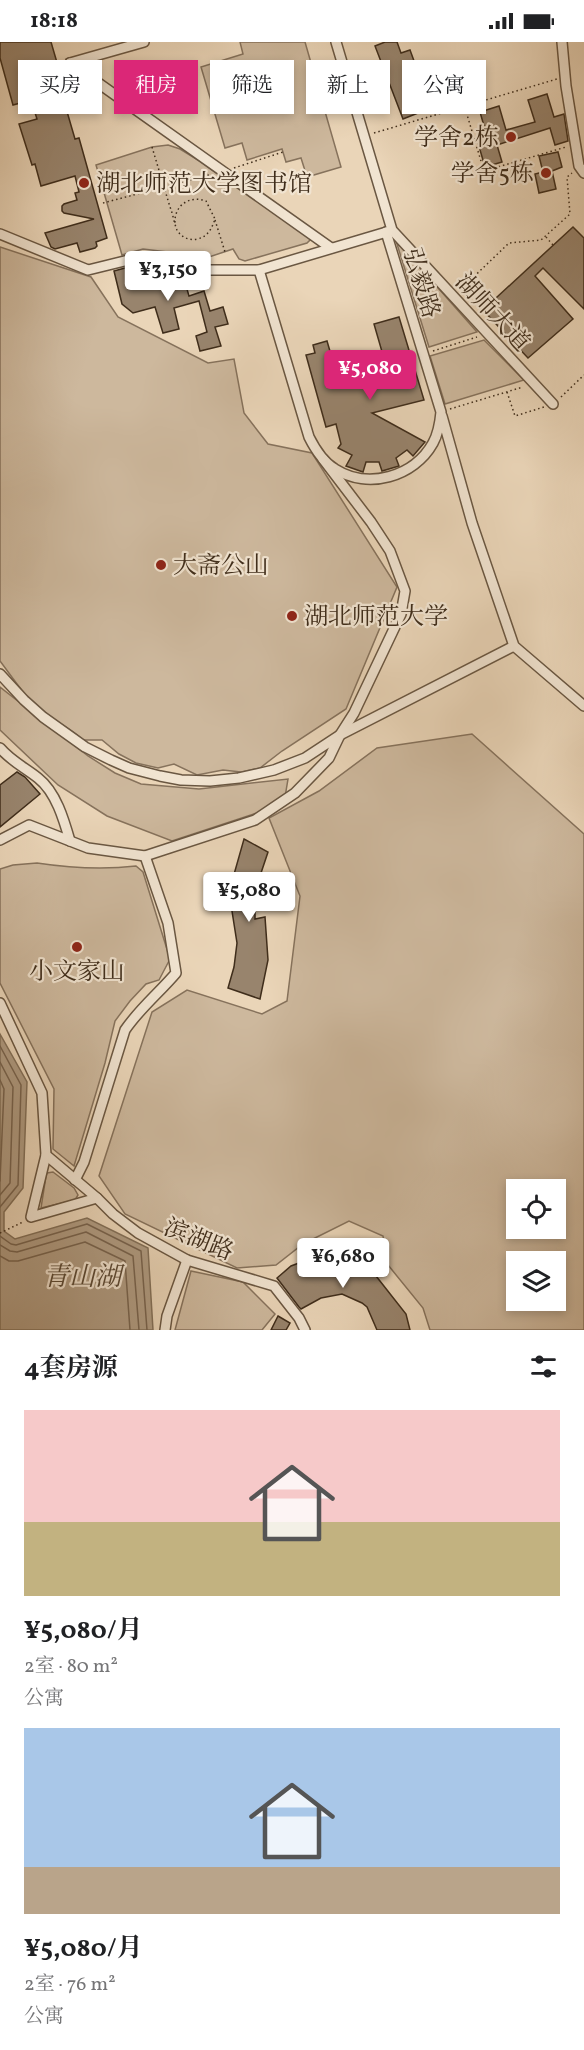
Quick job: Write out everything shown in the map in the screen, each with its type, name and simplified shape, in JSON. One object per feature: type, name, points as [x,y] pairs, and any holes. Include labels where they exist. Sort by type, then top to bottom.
[{"type":"street","points":[[144,42],[70,63],[331,248]]},
{"type":"street","name":"湖师大道","points":[[336,42],[365,136],[389,231],[553,404]]},
{"type":"street","points":[[562,42],[575,144],[582,167]]},
{"type":"street","points":[[0,234],[88,270],[141,257],[207,270],[259,270],[389,231]]},
{"type":"street","name":"弘毅路","points":[[389,231],[472,523],[514,646]]},
{"type":"street","points":[[0,840],[28,825],[88,848],[145,856],[255,820],[295,794],[329,758],[354,713],[401,614],[405,591],[390,551],[309,437],[259,270]]},
{"type":"street","points":[[323,459],[334,469],[361,479],[378,480],[399,474],[418,463],[428,451],[439,426],[441,412]]},
{"type":"street","points":[[0,674],[24,700],[85,747],[129,768],[181,780],[210,781],[239,778],[274,770],[305,758],[340,735],[514,646],[584,706]]},
{"type":"street","points":[[0,748],[10,760],[40,779],[61,810],[70,841]]},
{"type":"street","points":[[75,1180],[84,1162],[125,1030],[151,997],[176,973],[168,923],[145,856]]},
{"type":"street","points":[[0,1003],[42,1093],[46,1155],[31,1217],[97,1198]]},
{"type":"street","name":"滨湖路","points":[[46,1155],[97,1198],[112,1214],[138,1233],[187,1260],[274,1286],[299,1318],[305,1330]]},
{"type":"street","points":[[165,1330],[167,1316],[187,1260]]},
{"type":"path","points":[[486,100],[565,76]]},
{"type":"path","points":[[365,136],[441,114]]},
{"type":"path","points":[[467,114],[484,171],[575,144]]},
{"type":"path","points":[[152,147],[178,231],[184,237],[200,239],[213,228],[215,219]]},
{"type":"path","points":[[103,203],[223,171],[283,152]]},
{"type":"path","points":[[452,296],[509,243],[541,240],[570,214],[567,177]]},
{"type":"path","points":[[176,224],[176,212],[181,205],[190,199],[198,198],[206,201],[215,219],[225,252]]},
{"type":"path","points":[[546,236],[553,244]]},
{"type":"path","points":[[423,353],[487,334]]},
{"type":"path","points":[[507,392],[515,416],[553,404],[584,375]]},
{"type":"path","points":[[441,412],[533,384]]},
{"type":"path","points":[[0,1233],[18,1226],[31,1217]]},
{"type":"shaded area","points":[[240,42],[305,42],[310,60],[306,60],[306,114],[326,114],[341,167],[307,177],[301,158],[286,162],[282,149],[247,160],[242,143],[225,148],[215,114],[294,114],[294,60],[224,60],[243,54]]},
{"type":"shaded area","points":[[210,64],[210,97],[201,67]]},
{"type":"shaded area","points":[[168,145],[198,160],[311,239],[307,243],[245,261],[239,259],[233,249],[209,257],[143,249],[122,255],[96,165],[152,147]]},
{"type":"shaded area","points":[[397,244],[401,246],[477,332],[429,347]]},
{"type":"shaded area","points":[[0,247],[91,277],[118,317],[208,363],[234,359],[244,413],[268,444],[312,453],[397,587],[346,709],[260,768],[241,772],[223,770],[197,775],[174,764],[158,768],[136,763],[119,754],[102,740],[83,740],[37,707],[0,661]]},
{"type":"shaded area","points":[[484,340],[524,380],[445,404],[430,356]]},
{"type":"shaded area","points":[[0,687],[88,756],[115,773],[141,784],[199,789],[288,779],[285,797],[275,807],[172,841],[107,816],[58,785],[0,730]]},
{"type":"shaded area","points":[[472,734],[584,834],[584,1330],[430,1330],[423,1308],[388,1265],[383,1236],[349,1221],[303,1244],[276,1265],[237,1268],[125,1214],[99,1176],[152,1012],[187,990],[262,1014],[287,1001],[300,896],[269,818],[319,791],[377,748]]},
{"type":"shaded area","points":[[37,863],[86,868],[136,866],[143,872],[170,959],[159,980],[146,984],[115,1021],[105,1063],[74,1166],[53,1149],[54,1089],[0,983],[0,869],[13,865]]},
{"type":"shaded area","points":[[53,1172],[74,1188],[78,1195],[75,1200],[41,1208],[47,1173]]},
{"type":"shaded area","points":[[191,1271],[243,1282],[275,1314],[262,1330],[175,1330]]},
{"type":"water","name":"青山湖","points":[[0,1034],[27,1082],[23,1188],[4,1212],[4,1231],[15,1239],[87,1218],[148,1248],[153,1330],[0,1330]]},
{"type":"building","name":"湖北师范大学图书馆","points":[[0,42],[51,42],[56,60],[18,60],[18,104],[13,105],[0,58]]},
{"type":"building","points":[[385,42],[397,42],[401,53],[410,50],[414,60],[402,60],[402,114],[416,114],[403,119],[390,85],[390,60],[380,60],[375,46]]},
{"type":"building","points":[[547,94],[554,117],[564,114],[568,141],[555,145],[550,128],[497,145],[502,162],[485,167],[478,143],[488,140],[481,114],[486,114],[486,110],[499,106],[506,130],[535,122],[528,100]]},
{"type":"building","name":"湖北师范大学图书馆","points":[[35,114],[68,114],[75,139],[79,138],[107,238],[96,242],[95,248],[80,252],[77,243],[55,249],[51,247],[45,233],[94,219],[62,211],[64,204],[77,200],[75,193],[79,192],[75,176],[41,186],[19,124],[37,119]]},
{"type":"building","name":"学舍5栋","points":[[558,152],[562,167],[552,171],[556,189],[539,193],[535,174],[543,172],[539,156]]},
{"type":"building","points":[[573,227],[584,238],[584,309],[543,268],[535,276],[573,319],[528,358],[483,310]]},
{"type":"building","points":[[136,265],[141,283],[178,271],[182,272],[189,296],[204,291],[210,311],[223,307],[228,324],[215,327],[221,346],[200,351],[196,336],[207,332],[199,301],[174,308],[179,329],[163,333],[155,307],[133,313],[122,304],[114,271]]},
{"type":"building","points":[[399,317],[424,400],[372,413],[425,442],[413,456],[407,450],[396,458],[399,466],[382,471],[379,462],[366,462],[363,472],[346,466],[352,455],[338,448],[341,444],[336,424],[326,427],[306,355],[315,353],[313,345],[327,341],[339,382],[387,369],[374,324]]},
{"type":"building","points":[[17,772],[25,777],[40,794],[0,827],[0,785]]},
{"type":"building","points":[[244,839],[268,852],[256,888],[255,906],[255,919],[265,917],[268,960],[260,999],[228,988],[237,943],[229,892]]},
{"type":"building","points":[[323,1254],[340,1257],[341,1266],[376,1276],[406,1314],[410,1330],[377,1330],[367,1307],[342,1294],[321,1298],[301,1309],[277,1278],[291,1266]]},
{"type":"building","points":[[278,1316],[290,1323],[286,1330],[271,1330]]},
{"type":"place","name":"学舍2栋","points":[[511,137]]},
{"type":"place","name":"学舍5栋","points":[[546,173]]},
{"type":"place","name":"湖北师范大学图书馆","points":[[84,183]]},
{"type":"place","name":"大斋公山","points":[[161,565]]},
{"type":"place","name":"湖北师范大学","points":[[292,616]]},
{"type":"place","name":"小文家山","points":[[77,947]]}]
